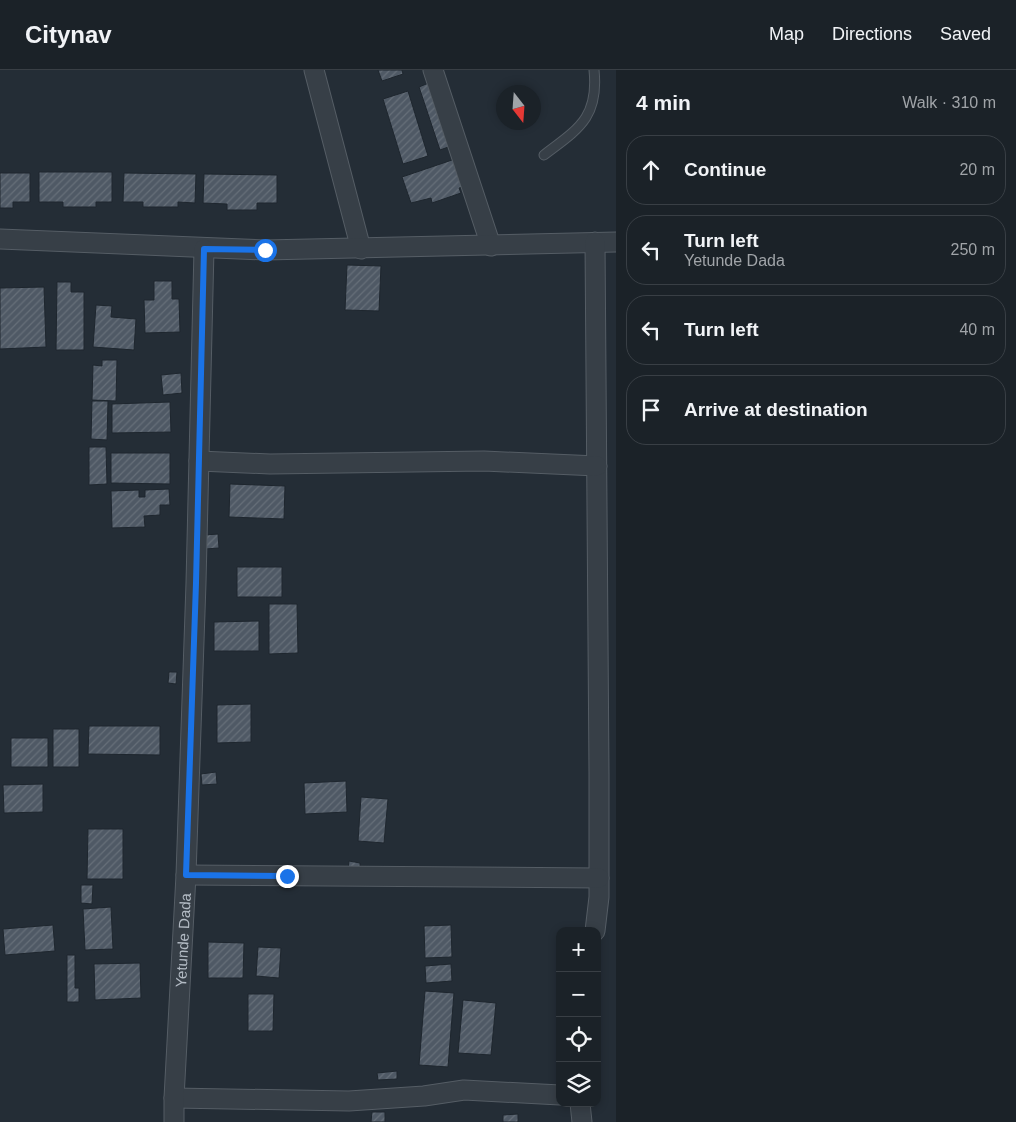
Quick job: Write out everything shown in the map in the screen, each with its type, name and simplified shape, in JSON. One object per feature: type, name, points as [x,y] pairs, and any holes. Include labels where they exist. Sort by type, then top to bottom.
[{"type":"street","points":[[314,70],[360,249]]},
{"type":"street","points":[[433,70],[492,246]]},
{"type":"street","points":[[0,239],[204,249],[265,250],[616,242]]},
{"type":"street","points":[[595,242],[598,878],[595,927]]},
{"type":"street","name":"Yetunde Dada","points":[[174,1122],[186,875],[204,249]]},
{"type":"street","points":[[199,461],[270,464],[484,461],[597,466]]},
{"type":"street","points":[[186,875],[598,878]]},
{"type":"street","points":[[174,1098],[349,1101],[424,1096],[464,1090],[556,1095]]},
{"type":"street","points":[[580,1107],[582,1122]]},
{"type":"lane","points":[[544,155],[579,128],[592,104],[596,88],[594,70]]},
{"type":"building","points":[[378,70],[402,70],[403,74],[382,81]]},
{"type":"building","points":[[431,82],[451,146],[440,150],[419,87]]},
{"type":"building","points":[[408,91],[428,156],[403,164],[383,99]]},
{"type":"building","points":[[458,158],[467,186],[459,188],[461,193],[432,203],[431,198],[411,203],[402,177]]},
{"type":"building","points":[[39,172],[112,172],[112,202],[96,202],[96,207],[63,207],[63,202],[39,202]]},
{"type":"building","points":[[0,173],[30,173],[30,202],[13,202],[13,208],[0,208]]},
{"type":"building","points":[[124,173],[196,174],[195,203],[178,202],[178,207],[143,207],[143,202],[123,202]]},
{"type":"building","points":[[204,174],[277,175],[277,203],[257,203],[257,210],[227,210],[227,204],[203,203]]},
{"type":"building","points":[[347,265],[381,266],[379,311],[345,310]]},
{"type":"building","points":[[154,281],[172,281],[172,299],[179,299],[180,332],[145,333],[144,300],[154,300]]},
{"type":"building","points":[[57,282],[71,282],[71,292],[84,292],[84,350],[56,350]]},
{"type":"building","points":[[44,287],[46,347],[0,349],[0,288]]},
{"type":"building","points":[[96,305],[112,306],[111,317],[136,319],[134,350],[93,347]]},
{"type":"building","points":[[102,360],[117,360],[116,401],[92,400],[93,365],[102,366]]},
{"type":"building","points":[[181,373],[182,393],[163,395],[161,375]]},
{"type":"building","points":[[92,401],[108,401],[107,440],[91,439]]},
{"type":"building","points":[[170,402],[171,432],[112,433],[112,404]]},
{"type":"building","points":[[89,447],[106,447],[107,484],[89,485]]},
{"type":"building","points":[[111,453],[170,453],[170,484],[111,483]]},
{"type":"building","points":[[230,484],[285,486],[284,519],[229,517]]},
{"type":"building","points":[[169,489],[170,505],[160,505],[160,515],[144,516],[145,527],[112,528],[111,491],[139,490],[139,497],[145,497],[145,490]]},
{"type":"building","points":[[218,534],[219,548],[205,549],[205,535]]},
{"type":"building","points":[[237,567],[282,567],[282,597],[237,597]]},
{"type":"building","points":[[269,604],[297,604],[298,653],[269,654]]},
{"type":"building","points":[[259,621],[259,651],[214,651],[214,622]]},
{"type":"building","points":[[169,672],[177,672],[176,684],[168,683]]},
{"type":"building","points":[[251,704],[251,742],[217,743],[217,705]]},
{"type":"building","points":[[89,726],[160,726],[160,755],[88,754]]},
{"type":"building","points":[[53,729],[79,729],[79,767],[53,767]]},
{"type":"building","points":[[11,738],[48,738],[48,767],[11,767]]},
{"type":"building","points":[[216,772],[217,784],[202,785],[201,774]]},
{"type":"building","points":[[346,781],[347,812],[305,814],[304,783]]},
{"type":"building","points":[[43,784],[43,812],[4,813],[3,785]]},
{"type":"building","points":[[361,797],[388,799],[384,843],[358,841]]},
{"type":"building","points":[[88,829],[123,829],[123,879],[87,879]]},
{"type":"building","points":[[349,861],[360,863],[360,871],[348,870]]},
{"type":"building","points":[[81,885],[93,885],[92,904],[81,903]]},
{"type":"building","points":[[111,907],[113,949],[85,950],[83,909]]},
{"type":"building","points":[[53,925],[55,951],[5,955],[3,929]]},
{"type":"building","points":[[451,925],[452,957],[425,958],[424,926]]},
{"type":"building","points":[[208,942],[244,943],[243,978],[208,978]]},
{"type":"building","points":[[258,947],[281,948],[279,978],[256,976]]},
{"type":"building","points":[[67,955],[75,955],[75,988],[79,988],[79,1002],[67,1002]]},
{"type":"building","points":[[140,963],[141,998],[95,1000],[94,964]]},
{"type":"building","points":[[451,964],[452,981],[426,983],[425,966]]},
{"type":"building","points":[[425,991],[454,993],[448,1067],[419,1065]]},
{"type":"building","points":[[248,994],[274,994],[273,1031],[248,1031]]},
{"type":"building","points":[[463,1000],[496,1003],[491,1055],[458,1053]]},
{"type":"building","points":[[397,1071],[397,1079],[378,1080],[377,1073]]},
{"type":"building","points":[[372,1112],[385,1112],[385,1122],[371,1122]]},
{"type":"building","points":[[518,1114],[518,1122],[503,1122],[503,1115]]},
{"type":"route","points":[[265,250],[204,249],[196,583],[186,875],[287,876]]}]
